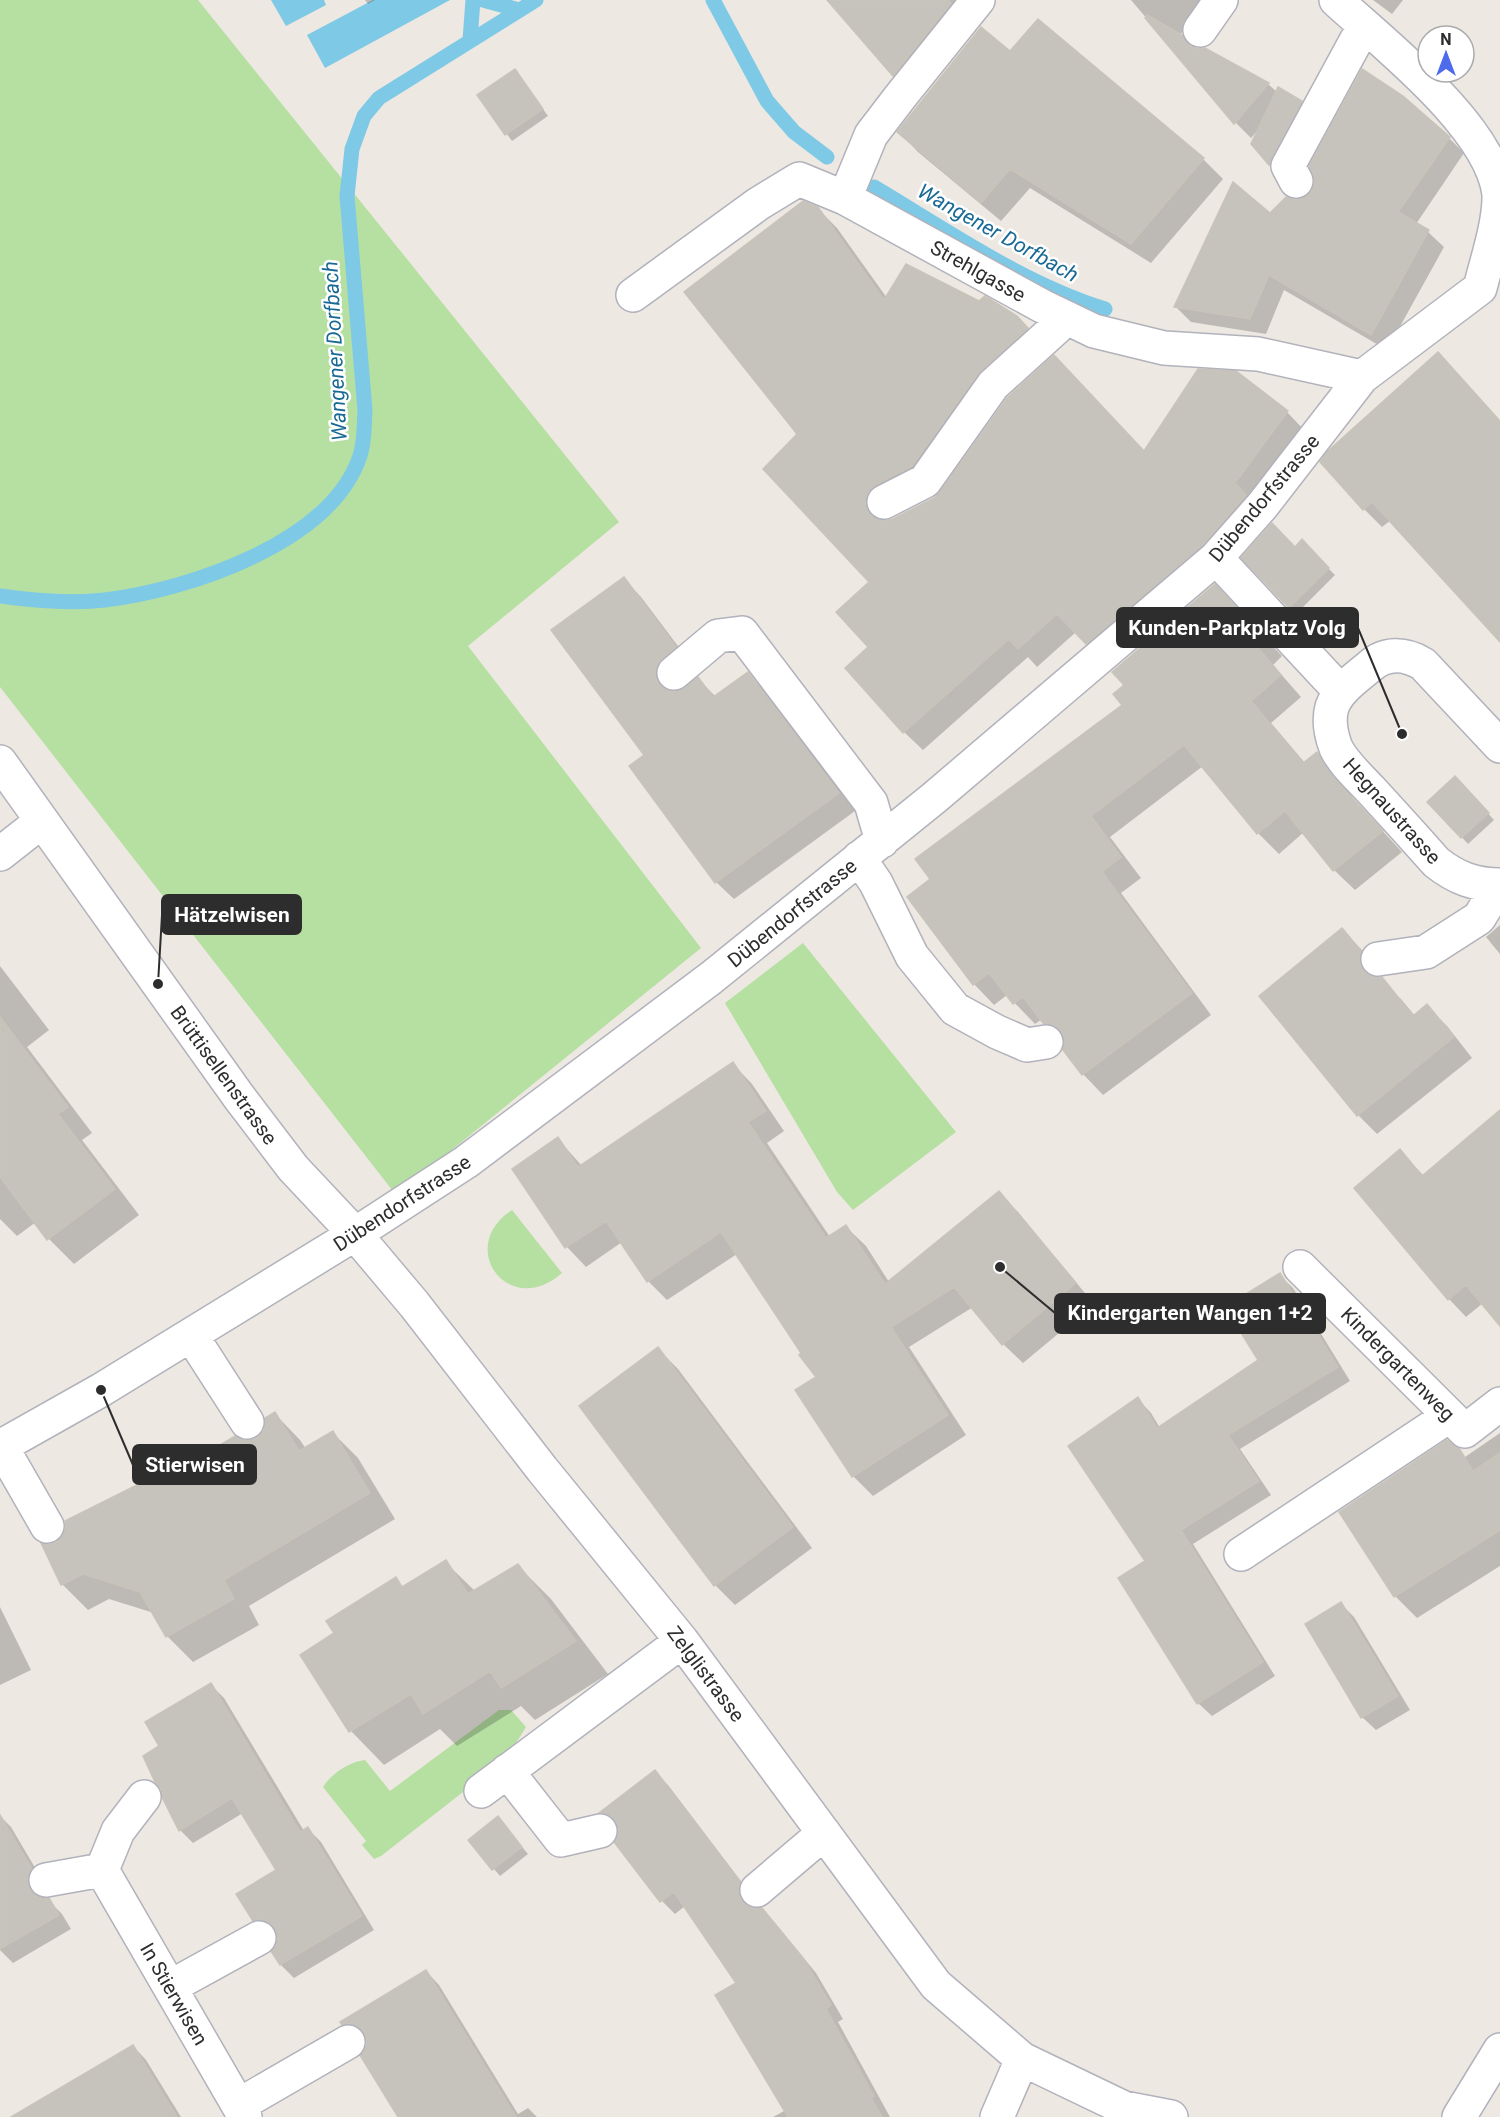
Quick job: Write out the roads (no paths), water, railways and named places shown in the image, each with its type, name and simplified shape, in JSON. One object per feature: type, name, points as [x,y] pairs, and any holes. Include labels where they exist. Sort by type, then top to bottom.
[{"type":"street","points":[[845,198],[871,135],[978,0]]},
{"type":"street","points":[[1200,30],[1221,0]]},
{"type":"street","points":[[1336,0],[1442,98],[1472,136],[1491,166],[1499,204],[1490,293]]},
{"type":"street","points":[[1296,181],[1288,166],[1364,26]]},
{"type":"street","name":"Strehlgasse","points":[[633,295],[758,204],[799,179],[845,198],[1042,306],[1094,331],[1164,348],[1258,354],[1362,377]]},
{"type":"street","name":"Dübendorfstrasse","points":[[0,1447],[101,1390],[466,1162],[711,978],[934,798],[1216,558],[1262,506],[1362,377],[1490,293]]},
{"type":"street","points":[[884,502],[924,481],[993,385],[1067,318]]},
{"type":"street","points":[[1216,558],[1341,692]]},
{"type":"street","points":[[674,674],[718,636],[742,633],[871,803],[871,850],[876,883],[912,956],[955,1009],[1027,1045],[1046,1042]]},
{"type":"street","name":"Hegnaustrasse","points":[[1500,746],[1423,664],[1414,658],[1395,656],[1376,660],[1341,692],[1333,705],[1330,718],[1331,733],[1342,758],[1436,862],[1450,873],[1463,879],[1480,884],[1500,885]]},
{"type":"street","name":"Brüttisellenstrasse","points":[[0,762],[239,1097],[293,1168],[354,1234]]},
{"type":"street","points":[[0,854],[42,821]]},
{"type":"street","points":[[1378,959],[1426,952],[1479,918],[1500,885]]},
{"type":"street","name":"Zelglistrasse","points":[[354,1234],[414,1304],[542,1469],[682,1641],[936,1985],[1022,2059],[1124,2108],[1171,2117]]},
{"type":"street","name":"Kindergartenweg","points":[[1300,1267],[1465,1431],[1500,1404]]},
{"type":"street","points":[[190,1335],[246,1422]]},
{"type":"street","points":[[1241,1554],[1449,1416]]},
{"type":"street","points":[[0,1447],[47,1526]]},
{"type":"street","points":[[600,1831],[561,1840],[494,1781],[682,1641]]},
{"type":"street","points":[[46,1880],[102,1870],[118,1831],[144,1797]]},
{"type":"street","points":[[757,1890],[824,1833]]},
{"type":"street","name":"In Stierwisen","points":[[102,1870],[242,2111]]},
{"type":"street","points":[[170,1987],[259,1938]]},
{"type":"street","points":[[242,2111],[348,2042]]},
{"type":"street","points":[[1460,2117],[1500,2050]]},
{"type":"street","points":[[997,2117],[1022,2059]]},
{"type":"water","points":[[271,0],[324,0],[326,5],[286,26]]},
{"type":"water","points":[[373,0],[450,0],[325,68],[307,35]]},
{"type":"waterway","points":[[470,40],[473,0]]},
{"type":"waterway","points":[[483,0],[519,10]]},
{"type":"waterway","name":"Wangener Dorfbach","points":[[0,596],[78,602],[139,595],[176,586],[253,557],[288,537],[320,514],[344,487],[360,456],[363,445],[365,410],[347,196],[352,149],[364,116],[379,98],[536,0]]},
{"type":"waterway","name":"Wangener Dorfbach","points":[[713,0],[767,101],[794,132],[827,157]]},
{"type":"waterway","name":"Wangener Dorfbach","points":[[874,187],[1015,271],[1074,298],[1105,309]]},
{"type":"place","name":"Kunden-Parkplatz Volg","points":[[1402,734]]},
{"type":"place","name":"Hätzelwisen","points":[[158,984]]},
{"type":"place","name":"Kindergarten Wangen 1+2","points":[[1000,1267]]},
{"type":"place","name":"Stierwisen","points":[[101,1390]]}]
